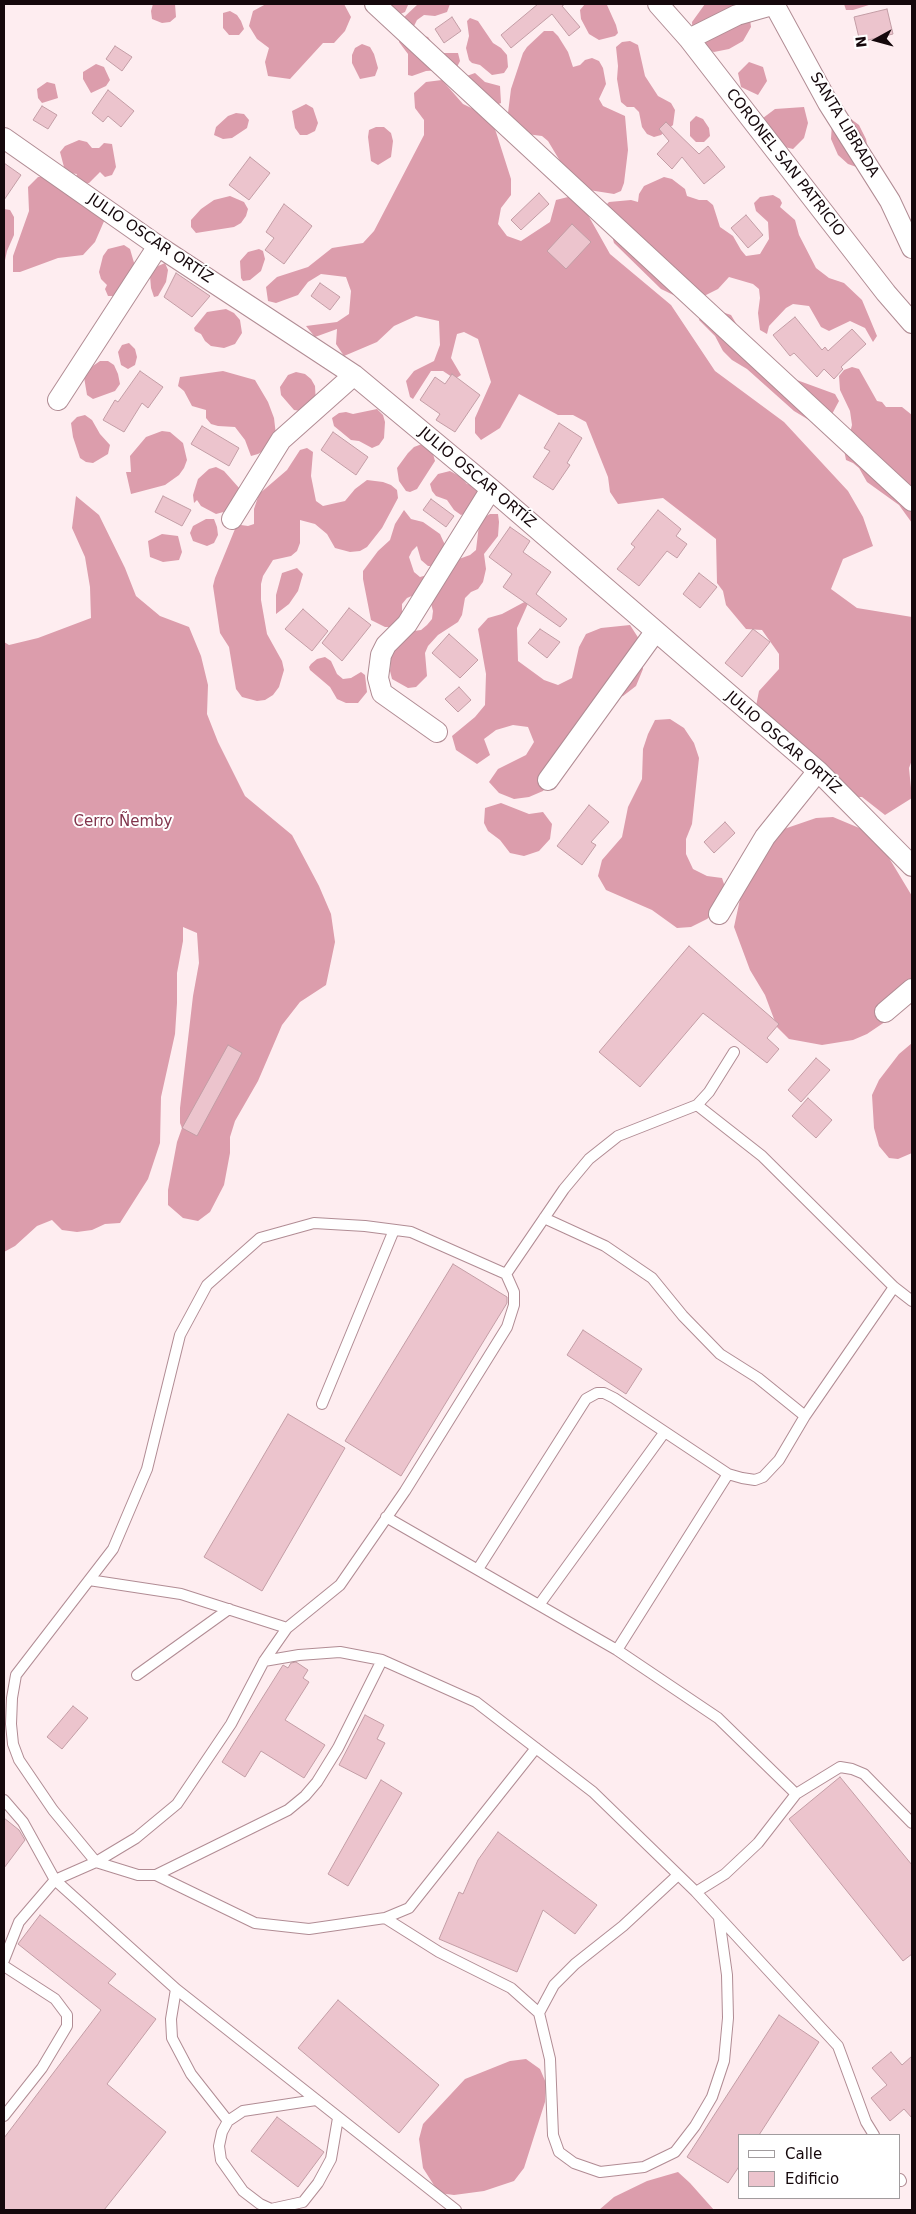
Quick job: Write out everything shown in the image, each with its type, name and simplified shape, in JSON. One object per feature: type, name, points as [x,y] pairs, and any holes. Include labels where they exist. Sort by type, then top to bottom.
[{"type":"street","points":[[375,4],[912,501]]},
{"type":"street","name":"CORONEL SAN PATRICIO","points":[[658,4],[906,302],[912,323]]},
{"type":"street","points":[[689,39],[737,15],[775,4]]},
{"type":"street","name":"SANTA LIBRADA","points":[[775,4],[828,103],[890,200],[912,248]]},
{"type":"street","name":"JULIO OSCAR ORTÍZ","points":[[4,138],[158,246],[354,375],[491,489],[818,771],[912,866]]},
{"type":"street","points":[[58,400],[158,246]]},
{"type":"street","points":[[232,519],[281,440],[354,375]]},
{"type":"street","points":[[437,732],[382,693],[378,678],[381,655],[386,645],[407,624],[491,489]]},
{"type":"street","points":[[548,780],[655,632]]},
{"type":"street","points":[[718,914],[765,837],[818,771]]},
{"type":"street","points":[[885,1012],[912,989]]},
{"type":"lane","points":[[506,1274],[564,1189],[589,1159],[618,1136],[697,1105],[709,1092],[734,1052]]},
{"type":"lane","points":[[697,1105],[762,1156],[894,1287],[912,1301]]},
{"type":"lane","points":[[544,1218],[605,1246],[652,1278],[682,1316],[720,1354],[758,1378],[805,1416]]},
{"type":"lane","points":[[4,1960],[19,1922],[55,1880],[96,1862],[136,1838],[177,1804],[231,1724],[264,1661],[287,1628],[340,1585],[386,1517],[507,1327],[514,1304],[514,1292],[506,1274],[411,1232],[314,1224],[260,1238],[207,1285],[180,1335],[148,1469],[113,1548],[16,1675],[12,1698],[11,1724],[13,1744],[19,1760],[54,1810],[96,1862],[138,1875],[156,1875],[255,1922],[309,1929],[385,1918],[409,1908],[536,1748]]},
{"type":"lane","points":[[322,1404],[394,1230]]},
{"type":"lane","points":[[478,1569],[586,1399],[596,1393],[604,1393],[614,1398],[728,1474],[755,1480],[763,1478],[779,1460],[805,1416],[894,1287]]},
{"type":"lane","points":[[539,1605],[664,1432]]},
{"type":"lane","points":[[617,1650],[728,1474]]},
{"type":"lane","points":[[386,1517],[617,1650],[718,1718],[796,1794]]},
{"type":"lane","points":[[89,1580],[181,1594],[287,1628]]},
{"type":"lane","points":[[137,1675],[229,1609]]},
{"type":"lane","points":[[264,1661],[299,1655],[340,1652],[382,1660],[476,1702],[593,1792],[696,1892],[838,2046],[866,2122],[873,2134]]},
{"type":"lane","points":[[156,1875],[288,1810],[305,1796],[317,1782],[338,1748],[382,1660]]},
{"type":"lane","points":[[696,1892],[725,1874],[758,1843],[796,1794],[840,1767],[864,1774],[912,1823]]},
{"type":"lane","points":[[4,1800],[23,1822],[55,1880],[176,1989],[456,2210]]},
{"type":"lane","points":[[539,2013],[554,1985],[575,1964],[622,1926],[678,1875]]},
{"type":"lane","points":[[385,1918],[439,1952],[511,1988],[539,2013],[550,2059],[553,2135],[559,2152],[574,2163],[600,2172],[644,2167],[675,2152],[695,2126],[712,2097],[724,2061],[728,2018],[727,1974],[719,1918]]},
{"type":"lane","points":[[4,1966],[55,1999],[67,2015],[67,2026],[42,2068],[4,2116]]},
{"type":"lane","points":[[176,1989],[171,2019],[172,2038],[191,2074],[228,2121]]},
{"type":"lane","points":[[316,2100],[243,2111],[228,2121],[222,2132],[219,2146],[221,2160],[243,2191],[260,2204],[271,2209],[303,2202],[318,2183],[331,2159],[338,2118]]},
{"type":"green space","points":[[153,4],[175,4],[176,17],[170,22],[162,23],[152,19],[151,11]]},
{"type":"green space","points":[[266,4],[344,4],[351,17],[345,31],[334,43],[323,43],[290,79],[268,76],[265,62],[269,48],[257,39],[249,26],[253,11]]},
{"type":"green space","points":[[365,4],[408,5],[405,12],[398,15],[375,10]]},
{"type":"green space","points":[[418,4],[450,4],[447,12],[435,16],[424,15],[417,20],[413,28],[417,34],[428,37],[435,48],[441,53],[458,53],[460,61],[456,69],[426,71],[412,76],[408,75],[408,54],[399,42],[401,20]]},
{"type":"green space","points":[[585,4],[607,5],[618,33],[615,36],[599,40],[589,34],[581,19],[580,10]]},
{"type":"green space","points":[[705,4],[744,4],[749,11],[751,27],[743,41],[729,49],[714,52],[700,47],[693,38],[692,22]]},
{"type":"green space","points":[[844,4],[872,4],[853,10],[846,10]]},
{"type":"green space","points":[[230,11],[237,15],[244,29],[239,35],[229,35],[223,28],[223,13]]},
{"type":"green space","points":[[470,18],[478,21],[493,43],[507,55],[508,67],[504,73],[492,75],[480,65],[469,60],[466,48],[469,36],[467,21]]},
{"type":"green space","points":[[544,31],[553,31],[558,36],[568,52],[573,67],[592,58],[599,61],[603,68],[606,84],[599,99],[603,106],[625,116],[628,150],[624,183],[621,191],[614,194],[589,190],[569,176],[548,141],[542,136],[519,133],[507,121],[511,89],[523,53]]},
{"type":"green space","points":[[630,41],[638,45],[645,76],[658,96],[671,103],[675,110],[673,125],[661,135],[654,137],[647,134],[642,127],[639,112],[634,107],[627,107],[621,102],[617,79],[616,47],[622,42]]},
{"type":"green space","points":[[362,44],[370,47],[378,68],[375,76],[360,79],[352,63],[352,55],[355,48]]},
{"type":"green space","points":[[749,62],[763,67],[767,81],[758,95],[741,87],[738,73]]},
{"type":"green space","points":[[96,64],[104,67],[110,80],[106,86],[91,93],[83,79],[83,72]]},
{"type":"green space","points":[[475,73],[485,82],[500,86],[501,103],[494,106],[464,77]]},
{"type":"green space","points":[[442,80],[463,104],[490,117],[511,179],[511,195],[501,208],[498,224],[507,236],[521,241],[550,222],[556,200],[572,196],[579,199],[610,254],[671,305],[715,371],[784,422],[848,491],[863,517],[873,546],[843,559],[831,589],[857,608],[912,617],[912,760],[909,768],[912,798],[885,815],[862,797],[852,797],[756,706],[759,691],[779,669],[779,654],[762,630],[746,629],[726,605],[723,591],[717,583],[716,539],[663,498],[618,504],[610,492],[608,477],[586,422],[573,415],[558,415],[519,394],[500,428],[481,440],[475,433],[475,418],[491,382],[478,339],[464,332],[457,334],[451,358],[461,375],[455,379],[443,371],[431,371],[413,399],[410,397],[406,381],[414,371],[434,361],[440,345],[439,321],[416,316],[394,326],[377,342],[344,356],[336,344],[337,329],[315,337],[306,326],[337,322],[349,314],[351,291],[346,277],[321,274],[308,282],[298,295],[276,303],[268,301],[266,287],[277,277],[308,267],[332,248],[363,243],[374,231],[424,135],[424,120],[415,108],[414,93],[426,82]]},
{"type":"green space","points":[[47,82],[55,84],[58,98],[42,103],[38,98],[37,89]]},
{"type":"green space","points":[[306,104],[313,108],[318,123],[315,131],[307,135],[300,135],[295,128],[292,111]]},
{"type":"green space","points":[[804,107],[808,123],[804,138],[793,149],[776,145],[765,134],[763,118],[775,109]]},
{"type":"green space","points":[[236,113],[244,114],[249,120],[247,128],[232,138],[223,139],[214,135],[216,127],[228,116]]},
{"type":"green space","points":[[843,113],[859,125],[866,139],[869,155],[862,169],[848,164],[838,155],[831,139],[832,123]]},
{"type":"green space","points":[[696,116],[703,119],[709,128],[710,136],[704,142],[696,142],[690,136],[690,122]]},
{"type":"green space","points":[[376,127],[384,127],[391,133],[393,141],[391,157],[378,165],[371,161],[368,137],[369,130]]},
{"type":"green space","points":[[79,140],[87,142],[92,148],[99,148],[104,143],[112,144],[116,167],[112,175],[105,177],[100,172],[89,183],[81,184],[74,181],[77,174],[69,173],[64,167],[60,152],[65,146]]},
{"type":"green space","points":[[46,176],[54,180],[79,203],[105,219],[95,242],[83,255],[58,258],[20,272],[13,272],[13,256],[29,211],[28,187],[38,177]]},
{"type":"green space","points":[[664,177],[672,179],[685,189],[687,196],[699,200],[707,200],[713,205],[720,227],[733,236],[746,256],[760,254],[769,239],[768,222],[756,211],[754,203],[760,197],[773,195],[780,199],[782,203],[780,207],[795,220],[799,235],[816,268],[829,278],[844,283],[862,300],[877,336],[873,342],[865,328],[850,321],[829,331],[821,327],[809,306],[793,304],[786,308],[769,326],[767,334],[760,330],[758,313],[759,289],[753,284],[729,277],[718,289],[690,303],[661,289],[614,243],[604,207],[609,202],[631,200],[638,202],[639,194],[644,186]]},
{"type":"green space","points":[[230,196],[244,202],[248,209],[241,223],[234,227],[196,233],[191,227],[191,220],[201,209],[214,200]]},
{"type":"green space","points":[[4,209],[10,210],[14,217],[14,235],[7,251],[4,265]]},
{"type":"green space","points":[[124,245],[130,249],[137,273],[117,296],[108,296],[105,289],[107,285],[101,279],[99,272],[103,256],[108,249]]},
{"type":"green space","points":[[259,249],[263,251],[265,259],[261,271],[250,280],[243,281],[241,278],[240,261],[248,252]]},
{"type":"green space","points":[[165,263],[168,270],[166,282],[158,296],[154,297],[150,276],[158,266]]},
{"type":"green space","points":[[226,309],[234,313],[240,320],[242,333],[235,344],[224,348],[211,346],[194,328],[207,312]]},
{"type":"green space","points":[[716,310],[731,315],[740,330],[794,379],[835,394],[839,401],[831,416],[813,421],[809,420],[794,411],[747,369],[732,360],[723,351],[715,336],[699,320],[701,314]]},
{"type":"green space","points":[[129,343],[135,349],[137,357],[135,365],[128,369],[121,365],[118,352],[122,345]]},
{"type":"green space","points":[[100,361],[108,361],[114,365],[120,384],[115,391],[93,399],[87,395],[84,377],[87,370]]},
{"type":"green space","points":[[852,367],[859,369],[877,401],[882,402],[886,407],[902,407],[912,415],[912,523],[899,505],[867,482],[859,468],[846,460],[843,445],[852,425],[850,411],[840,390],[839,376],[844,370]]},
{"type":"green space","points":[[223,371],[255,380],[268,402],[274,418],[276,435],[266,449],[258,454],[251,456],[245,440],[235,427],[211,424],[206,418],[206,410],[192,406],[184,391],[178,386],[180,377]]},
{"type":"green space","points":[[296,372],[305,374],[315,386],[316,404],[301,411],[294,410],[281,395],[280,387],[288,375]]},
{"type":"green space","points":[[377,409],[383,415],[385,422],[384,438],[379,445],[372,448],[359,441],[351,440],[334,426],[332,418],[339,413],[353,414]]},
{"type":"green space","points":[[85,415],[92,420],[100,434],[110,445],[108,454],[93,463],[86,462],[80,458],[73,437],[71,423],[77,417]]},
{"type":"green space","points":[[162,431],[170,432],[183,443],[187,460],[184,468],[179,475],[165,485],[131,494],[126,472],[131,472],[130,456],[146,437]]},
{"type":"green space","points":[[422,444],[432,450],[435,461],[417,489],[410,492],[406,491],[399,481],[397,468],[414,447]]},
{"type":"green space","points":[[307,448],[313,452],[311,476],[316,501],[323,506],[345,501],[355,489],[367,480],[391,485],[397,490],[398,498],[382,528],[367,547],[360,551],[350,552],[335,548],[327,534],[315,524],[300,520],[300,543],[297,551],[291,556],[273,560],[263,576],[261,584],[261,600],[267,634],[282,661],[284,670],[279,687],[273,695],[265,700],[257,701],[242,697],[236,689],[229,647],[220,633],[213,586],[235,529],[241,525],[248,526],[254,524],[254,509],[259,494],[287,470],[300,450]]},
{"type":"green space","points":[[216,467],[224,471],[240,489],[231,510],[216,514],[201,506],[197,500],[194,503],[193,495],[198,479],[209,469]]},
{"type":"green space","points":[[450,471],[461,477],[467,484],[474,485],[480,491],[472,511],[461,515],[454,510],[447,500],[436,496],[432,491],[430,484],[438,474]]},
{"type":"green space","name":"Cerro Ñemby","points":[[76,496],[99,515],[125,568],[136,596],[160,616],[189,627],[201,656],[208,685],[207,714],[218,742],[245,796],[292,835],[319,886],[331,914],[335,942],[326,985],[300,1002],[282,1025],[258,1081],[235,1121],[230,1137],[230,1153],[224,1185],[210,1212],[198,1221],[183,1218],[168,1205],[168,1190],[177,1142],[182,1128],[180,1108],[193,996],[199,963],[197,933],[183,927],[183,941],[177,973],[175,1034],[161,1097],[160,1143],[148,1179],[120,1223],[105,1224],[92,1230],[77,1232],[62,1230],[52,1220],[37,1226],[15,1246],[4,1252],[4,642],[9,645],[38,638],[91,618],[90,587],[85,557],[72,528]]},
{"type":"green space","points":[[404,510],[411,519],[423,522],[440,534],[445,545],[433,566],[428,566],[421,560],[417,546],[412,551],[409,557],[414,572],[420,577],[435,573],[448,563],[470,555],[476,550],[479,525],[483,518],[490,514],[498,514],[499,522],[498,536],[484,554],[486,569],[483,582],[478,589],[471,592],[465,598],[462,615],[458,622],[438,635],[428,646],[425,653],[427,676],[416,687],[408,688],[392,679],[390,671],[391,654],[414,631],[421,630],[432,619],[433,611],[429,596],[414,595],[407,598],[402,604],[402,613],[394,627],[385,627],[371,620],[363,579],[363,571],[378,551],[390,540],[395,524]]},
{"type":"green space","points":[[206,519],[214,519],[218,535],[214,543],[207,546],[193,541],[190,533],[193,526]]},
{"type":"green space","points":[[162,534],[178,536],[182,552],[179,560],[163,562],[150,557],[148,541]]},
{"type":"green space","points":[[297,568],[303,574],[298,591],[289,604],[276,614],[276,595],[282,573]]},
{"type":"green space","points":[[530,599],[517,628],[518,661],[544,680],[558,685],[572,678],[579,647],[586,634],[601,628],[630,625],[639,639],[643,669],[636,686],[623,696],[608,701],[554,779],[543,791],[529,797],[514,799],[499,793],[489,782],[498,769],[526,755],[534,742],[528,727],[513,725],[496,730],[484,739],[490,755],[477,764],[456,750],[452,736],[475,717],[485,705],[486,674],[478,629],[488,618],[502,614]]},
{"type":"green space","points":[[325,657],[331,661],[337,674],[343,679],[351,678],[361,672],[365,675],[367,692],[358,703],[346,703],[337,699],[330,687],[310,670],[311,664],[317,659]]},
{"type":"green space","points":[[670,719],[684,728],[694,743],[699,758],[692,824],[686,839],[686,854],[693,869],[707,876],[722,878],[727,893],[719,909],[707,919],[691,927],[677,928],[652,910],[606,890],[598,876],[602,860],[622,837],[628,807],[642,779],[643,749],[648,734],[655,720]]},
{"type":"green space","points":[[501,803],[529,814],[543,812],[552,824],[550,839],[539,851],[524,856],[510,853],[500,840],[488,831],[484,823],[485,808]]},
{"type":"green space","points":[[833,817],[864,830],[877,838],[912,896],[912,998],[907,1007],[867,1034],[853,1040],[822,1045],[789,1039],[777,1027],[765,995],[750,970],[734,927],[745,876],[758,846],[784,829],[816,818]]},
{"type":"green space","points":[[912,1043],[912,1153],[898,1159],[889,1158],[879,1146],[874,1128],[872,1095],[879,1080],[899,1054]]},
{"type":"green space","points":[[526,2059],[540,2069],[546,2083],[545,2102],[524,2168],[514,2181],[484,2191],[454,2195],[439,2193],[423,2168],[419,2139],[423,2124],[465,2079],[510,2061]]},
{"type":"green space","points":[[678,2172],[714,2210],[599,2210],[614,2197],[647,2181]]},
{"type":"building","points":[[538,4],[565,4],[562,6],[580,27],[569,36],[552,14],[511,48],[501,35]]},
{"type":"building","points":[[887,9],[893,34],[860,42],[854,17]]},
{"type":"building","points":[[452,17],[461,31],[444,43],[435,29]]},
{"type":"building","points":[[115,46],[132,57],[122,71],[106,59]]},
{"type":"building","points":[[108,90],[134,111],[121,127],[108,116],[103,122],[92,113]]},
{"type":"building","points":[[42,106],[57,115],[48,129],[33,120]]},
{"type":"building","points":[[666,122],[699,154],[708,146],[725,167],[704,184],[682,157],[672,169],[657,154],[669,141],[659,129]]},
{"type":"building","points":[[250,157],[270,173],[249,200],[229,185]]},
{"type":"building","points":[[4,163],[21,175],[4,200]]},
{"type":"building","points":[[539,193],[549,204],[521,230],[511,220]]},
{"type":"building","points":[[284,204],[312,226],[284,264],[265,250],[274,238],[266,232]]},
{"type":"building","points":[[746,215],[763,235],[748,248],[731,228]]},
{"type":"building","points":[[572,224],[591,242],[566,269],[547,251]]},
{"type":"building","points":[[176,273],[210,296],[192,317],[164,297]]},
{"type":"building","points":[[320,283],[340,297],[330,310],[311,296]]},
{"type":"building","points":[[795,317],[822,350],[825,347],[828,351],[852,329],[866,344],[841,367],[843,369],[834,379],[824,369],[817,377],[794,353],[790,356],[773,335]]},
{"type":"building","points":[[140,371],[163,387],[148,408],[142,403],[124,432],[103,420],[115,400],[118,402]]},
{"type":"building","points":[[452,374],[480,395],[455,432],[436,420],[440,414],[420,400],[435,377],[445,384]]},
{"type":"building","points":[[559,423],[582,438],[567,463],[570,465],[553,490],[533,477],[550,451],[544,448]]},
{"type":"building","points":[[202,426],[239,448],[229,466],[191,444]]},
{"type":"building","points":[[333,432],[368,457],[356,475],[321,450]]},
{"type":"building","points":[[163,496],[191,510],[182,526],[155,512]]},
{"type":"building","points":[[431,499],[454,516],[446,527],[423,510]]},
{"type":"building","points":[[658,510],[681,529],[676,536],[687,544],[677,558],[667,551],[639,586],[617,569],[635,547],[631,544]]},
{"type":"building","points":[[510,527],[530,541],[523,552],[551,572],[536,594],[567,619],[560,627],[503,587],[512,574],[489,557]]},
{"type":"building","points":[[699,573],[717,587],[700,608],[683,594]]},
{"type":"building","points":[[349,608],[371,625],[342,661],[322,643]]},
{"type":"building","points":[[303,609],[328,631],[312,651],[285,629]]},
{"type":"building","points":[[540,629],[560,642],[547,658],[528,643]]},
{"type":"building","points":[[753,629],[770,642],[742,677],[725,663]]},
{"type":"building","points":[[449,634],[478,660],[460,678],[432,653]]},
{"type":"building","points":[[459,687],[471,700],[458,712],[445,699]]},
{"type":"building","points":[[589,805],[609,822],[591,842],[596,845],[582,865],[557,846]]},
{"type":"building","points":[[725,822],[735,833],[714,853],[704,842]]},
{"type":"building","points":[[689,946],[779,1024],[767,1038],[779,1049],[767,1063],[703,1013],[640,1087],[599,1052]]},
{"type":"building","points":[[228,1045],[242,1053],[197,1136],[182,1128]]},
{"type":"building","points":[[816,1058],[830,1070],[801,1102],[788,1090]]},
{"type":"building","points":[[808,1098],[832,1120],[816,1138],[792,1116]]},
{"type":"building","points":[[453,1264],[507,1297],[507,1303],[401,1476],[345,1441]]},
{"type":"building","points":[[583,1330],[642,1369],[626,1394],[567,1355]]},
{"type":"building","points":[[288,1414],[345,1448],[262,1591],[204,1557]]},
{"type":"building","points":[[296,1662],[308,1670],[303,1678],[309,1682],[285,1720],[325,1745],[304,1778],[261,1751],[245,1777],[222,1762],[283,1665],[288,1668],[291,1663]]},
{"type":"building","points":[[73,1706],[88,1718],[62,1749],[47,1737]]},
{"type":"building","points":[[365,1715],[384,1725],[377,1739],[385,1743],[366,1779],[339,1765]]},
{"type":"building","points":[[840,1777],[912,1865],[912,1954],[903,1961],[789,1819]]},
{"type":"building","points":[[381,1780],[402,1793],[348,1886],[328,1874]]},
{"type":"building","points":[[4,1818],[19,1830],[25,1840],[4,1868]]},
{"type":"building","points":[[498,1832],[597,1905],[575,1934],[543,1910],[517,1972],[439,1939],[459,1892],[463,1894],[478,1860]]},
{"type":"building","points":[[40,1915],[116,1974],[108,1983],[156,2019],[107,2084],[166,2132],[104,2210],[4,2210],[4,2138],[101,2010],[18,1944]]},
{"type":"building","points":[[338,2000],[439,2085],[399,2133],[298,2048]]},
{"type":"building","points":[[779,2015],[819,2042],[760,2134],[738,2134],[738,2168],[728,2183],[687,2157]]},
{"type":"building","points":[[891,2052],[902,2065],[912,2056],[912,2118],[904,2109],[890,2121],[871,2098],[887,2085],[872,2068]]},
{"type":"building","points":[[277,2117],[324,2152],[298,2187],[251,2151]]}]
